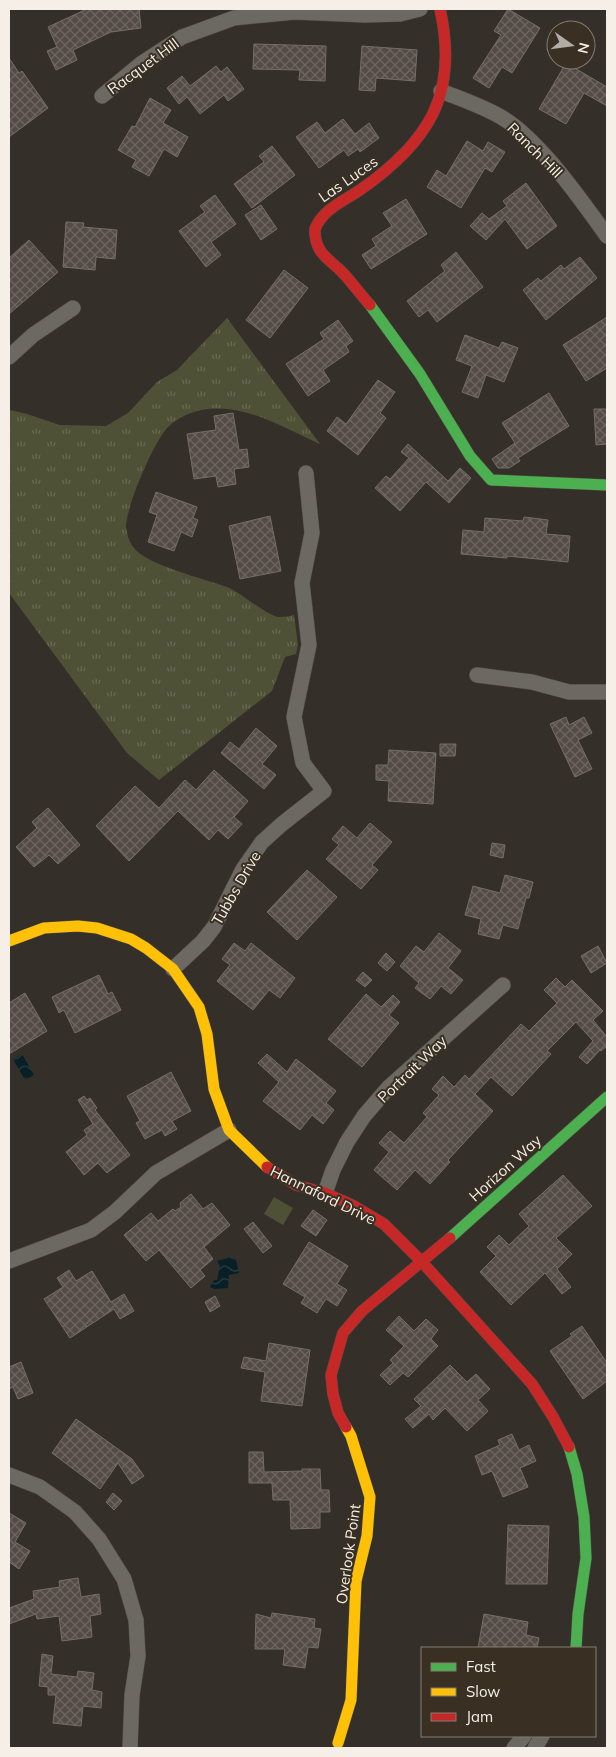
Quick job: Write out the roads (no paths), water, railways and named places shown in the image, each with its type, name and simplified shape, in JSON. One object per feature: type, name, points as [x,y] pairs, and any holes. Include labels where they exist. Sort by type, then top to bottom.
[{"type":"street","name":"Racquet Hill","points":[[102,96],[142,63],[182,37],[234,18],[295,12],[365,15],[400,14],[420,9]]},
{"type":"street","name":"Las Luces","points":[[440,9],[445,34],[446,65],[441,91],[432,115],[404,155],[376,179],[320,217],[314,232],[320,252],[342,271],[373,308],[419,373],[456,433],[491,480],[607,484]]},
{"type":"street","name":"Ranch Hill","points":[[441,91],[471,102],[520,131],[543,154],[576,193],[607,236]]},
{"type":"street","points":[[9,357],[33,335],[72,308]]},
{"type":"street","name":"Tubbs Drive","points":[[174,969],[214,927],[244,870],[262,842],[324,791],[303,763],[294,718],[309,645],[302,583],[312,533],[306,473]]},
{"type":"street","points":[[477,675],[532,682],[569,692],[607,692]]},
{"type":"street","name":"Hannaford Drive","points":[[9,942],[44,928],[78,926],[97,928],[131,939],[174,969],[198,1007],[207,1034],[214,1089],[229,1130],[265,1166],[296,1185],[325,1193],[352,1205],[384,1224],[422,1262],[532,1384],[568,1444],[577,1474],[584,1525],[586,1558],[578,1614],[576,1647]]},
{"type":"street","name":"Portrait Way","points":[[325,1193],[333,1170],[347,1142],[364,1116],[389,1087],[503,985]]},
{"type":"street","name":"Horizon Way","points":[[422,1262],[607,1097]]},
{"type":"street","points":[[9,1261],[91,1230],[115,1212],[156,1173],[229,1130]]},
{"type":"street","name":"Overlook Point","points":[[338,1743],[351,1700],[356,1581],[367,1536],[370,1497],[351,1436],[338,1413],[331,1375],[343,1333],[362,1311],[422,1262]]},
{"type":"street","points":[[9,1475],[40,1487],[75,1512],[99,1539],[124,1579],[136,1620],[138,1656],[132,1695],[130,1748]]},
{"type":"street","name":"Hannaford Drive","points":[[566,1647],[578,1614]]},
{"type":"street","points":[[514,1748],[523,1737]]},
{"type":"street","points":[[535,1748],[541,1737]]},
{"type":"water","points":[[22,1054],[34,1075],[25,1080],[13,1059]]},
{"type":"water","points":[[232,1257],[236,1260],[239,1273],[229,1275],[228,1288],[214,1289],[210,1287],[214,1280],[217,1280],[220,1266],[217,1261]]}]
